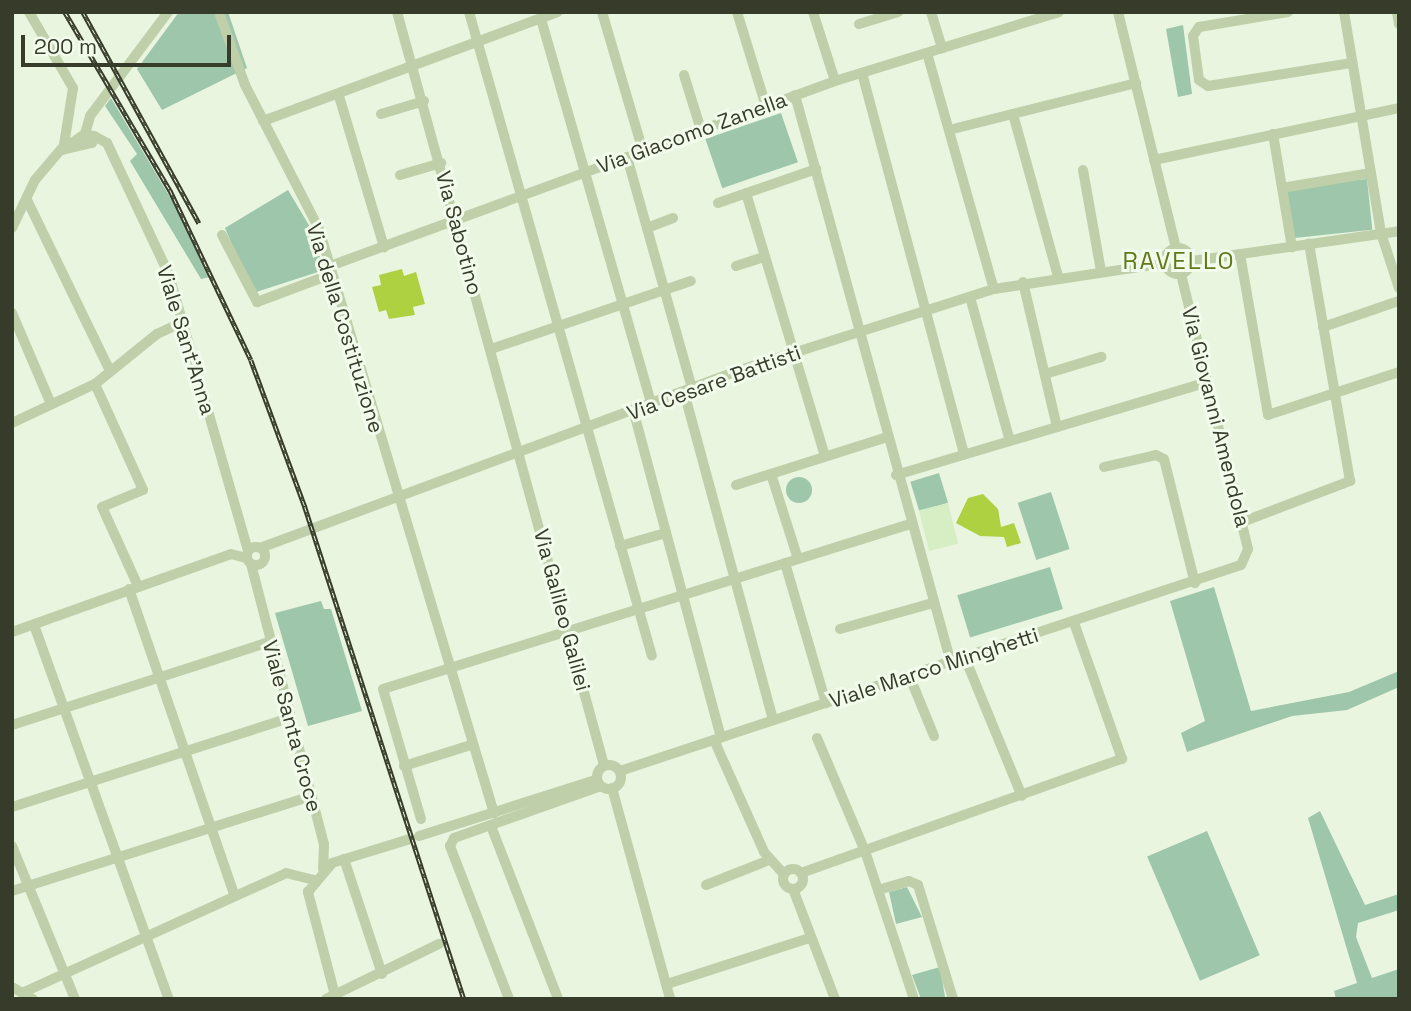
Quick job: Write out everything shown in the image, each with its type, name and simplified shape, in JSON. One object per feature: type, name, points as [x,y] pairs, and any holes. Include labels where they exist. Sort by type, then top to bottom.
[{"type":"street","points":[[12,228],[33,188],[63,148],[73,88],[29,12]]},
{"type":"street","points":[[63,148],[91,137],[94,112],[168,12]]},
{"type":"street","name":"Via della Costituzione","points":[[219,12],[243,80],[319,229],[446,670],[494,813]]},
{"type":"street","name":"Via Sabotino","points":[[397,12],[424,101],[520,454]]},
{"type":"street","points":[[469,12],[652,656]]},
{"type":"street","points":[[263,121],[478,46],[558,12]]},
{"type":"street","points":[[602,12],[643,151]]},
{"type":"street","points":[[737,12],[766,106]]},
{"type":"street","points":[[813,12],[835,81]]},
{"type":"street","points":[[859,24],[898,12]]},
{"type":"street","points":[[931,12],[942,48]]},
{"type":"street","name":"Via Giacomo Zanella","points":[[222,235],[257,302],[384,247],[796,95],[1059,12]]},
{"type":"street","points":[[1118,12],[1176,248],[1192,261]]},
{"type":"street","points":[[1288,12],[1199,27],[1193,36],[1199,80],[1208,86],[1352,63]]},
{"type":"street","points":[[1344,12],[1381,233],[1399,288]]},
{"type":"street","points":[[1397,12],[1399,24]]},
{"type":"street","points":[[541,19],[652,405]]},
{"type":"street","points":[[927,52],[994,289]]},
{"type":"street","points":[[862,73],[928,311],[964,455]]},
{"type":"street","points":[[684,75],[701,130]]},
{"type":"street","points":[[949,130],[1136,83]]},
{"type":"street","points":[[796,95],[861,332],[896,475],[951,663]]},
{"type":"street","points":[[338,96],[384,247]]},
{"type":"street","points":[[381,114],[424,101]]},
{"type":"street","points":[[1154,160],[1399,108]]},
{"type":"street","points":[[1013,114],[1058,276]]},
{"type":"street","points":[[1273,134],[1292,247]]},
{"type":"street","name":"Viale Sant'Anna","points":[[91,137],[107,143],[185,321],[239,529],[256,555]]},
{"type":"street","points":[[627,157],[664,290],[735,579],[773,720]]},
{"type":"street","points":[[400,175],[441,163]]},
{"type":"street","points":[[718,203],[816,169]]},
{"type":"street","points":[[1083,170],[1101,271]]},
{"type":"street","points":[[1282,188],[1371,173]]},
{"type":"street","points":[[746,193],[825,456]]},
{"type":"street","points":[[27,200],[110,371]]},
{"type":"street","points":[[647,228],[673,218]]},
{"type":"street","points":[[1176,248],[1166,263],[1181,274],[1192,261],[1399,231]]},
{"type":"street","points":[[1242,522],[1350,481],[1309,244]]},
{"type":"street","points":[[1240,254],[1268,415],[1399,372]]},
{"type":"street","points":[[736,266],[764,257]]},
{"type":"street","name":"Via Cesare Battisti","points":[[12,632],[231,554],[256,555],[274,543],[395,494],[588,431],[793,353],[1023,282],[1166,263]]},
{"type":"street","name":"Via Giovanni Amendola","points":[[1181,274],[1242,522],[1245,560]]},
{"type":"street","points":[[491,349],[691,281]]},
{"type":"street","points":[[1023,282],[1057,427]]},
{"type":"street","points":[[970,297],[1010,441]]},
{"type":"street","points":[[1323,327],[1399,301]]},
{"type":"street","points":[[12,313],[51,404]]},
{"type":"street","points":[[12,423],[95,384],[185,321]]},
{"type":"street","points":[[1045,374],[1101,357]]},
{"type":"street","points":[[896,475],[1207,382]]},
{"type":"street","points":[[95,384],[143,490],[103,507],[134,588],[160,676],[235,896]]},
{"type":"street","points":[[634,413],[718,739],[769,860],[784,874],[801,873],[1122,759],[1074,623]]},
{"type":"street","points":[[736,485],[887,437]]},
{"type":"street","name":"Via Galileo Galilei","points":[[520,454],[604,765]]},
{"type":"street","points":[[1104,467],[1156,455],[1164,460],[1195,583]]},
{"type":"street","points":[[771,474],[798,559]]},
{"type":"street","points":[[421,819],[383,689],[910,524]]},
{"type":"street","points":[[620,546],[666,533]]},
{"type":"street","name":"Viale Santa Croce","points":[[256,555],[257,583],[269,642],[325,850],[323,869]]},
{"type":"street","name":"Viale Marco Minghetti","points":[[620,771],[1237,569],[1245,560]]},
{"type":"street","points":[[785,564],[826,703]]},
{"type":"street","points":[[840,629],[933,603]]},
{"type":"street","points":[[34,625],[169,999]]},
{"type":"street","points":[[12,724],[269,642]]},
{"type":"street","points":[[965,658],[1022,796]]},
{"type":"street","points":[[909,675],[934,736]]},
{"type":"street","points":[[12,807],[290,718]]},
{"type":"street","points":[[817,738],[864,851],[914,999]]},
{"type":"street","points":[[404,766],[471,745]]},
{"type":"street","points":[[599,783],[604,765],[620,771],[612,789],[670,999]]},
{"type":"street","points":[[509,999],[450,846],[454,838],[599,783]]},
{"type":"street","points":[[439,944],[332,997],[309,912],[314,880],[323,869],[344,859],[414,837],[599,783],[612,789]]},
{"type":"street","points":[[12,891],[312,796]]},
{"type":"street","points":[[491,826],[558,999]]},
{"type":"street","points":[[12,846],[75,999]]},
{"type":"street","points":[[344,859],[382,974]]},
{"type":"street","points":[[706,886],[769,860]]},
{"type":"street","points":[[17,990],[286,873],[314,880]]},
{"type":"street","points":[[793,889],[803,883],[801,873]]},
{"type":"street","points":[[784,874],[783,882],[793,889],[809,939],[835,999]]},
{"type":"street","points":[[878,890],[909,881],[918,885],[953,999]]},
{"type":"street","points":[[667,984],[809,939]]},
{"type":"street","points":[[17,990],[33,999]]},
{"type":"shaded area","points":[[179,12],[228,12],[247,68],[162,110],[137,69]]},
{"type":"shaded area","points":[[1183,25],[1192,94],[1178,97],[1166,29]]},
{"type":"shaded area","points":[[111,98],[183,219],[210,277],[201,279],[130,161],[137,154],[105,106]]},
{"type":"shaded area","points":[[781,113],[798,162],[722,188],[705,139]]},
{"type":"shaded area","points":[[1367,179],[1372,230],[1290,238],[1284,188]]},
{"type":"shaded area","points":[[288,190],[313,232],[324,270],[253,293],[225,228]]},
{"type":"shaded area","points":[[939,473],[948,503],[919,511],[910,482]]},
{"type":"shaded area","points":[[799,477],[808,481],[812,490],[808,499],[799,503],[790,499],[786,490],[790,481]]},
{"type":"shaded area","points":[[1051,492],[1070,549],[1036,560],[1018,503]]},
{"type":"shaded area","points":[[948,503],[958,544],[929,551],[919,510]]},
{"type":"shaded area","points":[[1050,567],[1063,609],[970,637],[957,595]]},
{"type":"shaded area","points":[[1214,587],[1251,711],[1349,692],[1399,671],[1399,687],[1347,710],[1292,716],[1187,752],[1181,733],[1205,721],[1170,601]]},
{"type":"shaded area","points":[[321,601],[324,609],[331,609],[362,711],[308,726],[275,613]]},
{"type":"shaded area","points":[[1320,811],[1365,905],[1399,894],[1399,910],[1358,923],[1356,937],[1372,978],[1399,969],[1399,999],[1336,999],[1334,991],[1357,983],[1308,818]]},
{"type":"shaded area","points":[[1207,831],[1260,955],[1200,981],[1147,856]]},
{"type":"shaded area","points":[[907,887],[922,917],[896,924],[889,892]]},
{"type":"shaded area","points":[[940,967],[945,997],[921,999],[912,975]]},
{"type":"building","points":[[402,269],[404,276],[416,272],[425,304],[413,307],[415,315],[389,319],[386,310],[379,312],[372,287],[381,285],[379,275]]},
{"type":"building","points":[[983,494],[998,509],[1001,527],[1014,523],[1021,543],[1007,547],[1004,537],[980,536],[956,523],[968,498]]},
{"type":"railway","points":[[65,12],[170,190],[251,360],[305,507],[464,999]]},
{"type":"railway","points":[[83,12],[199,223]]},
{"type":"district","name":"RAVELLO","points":[[1179,261]]}]
